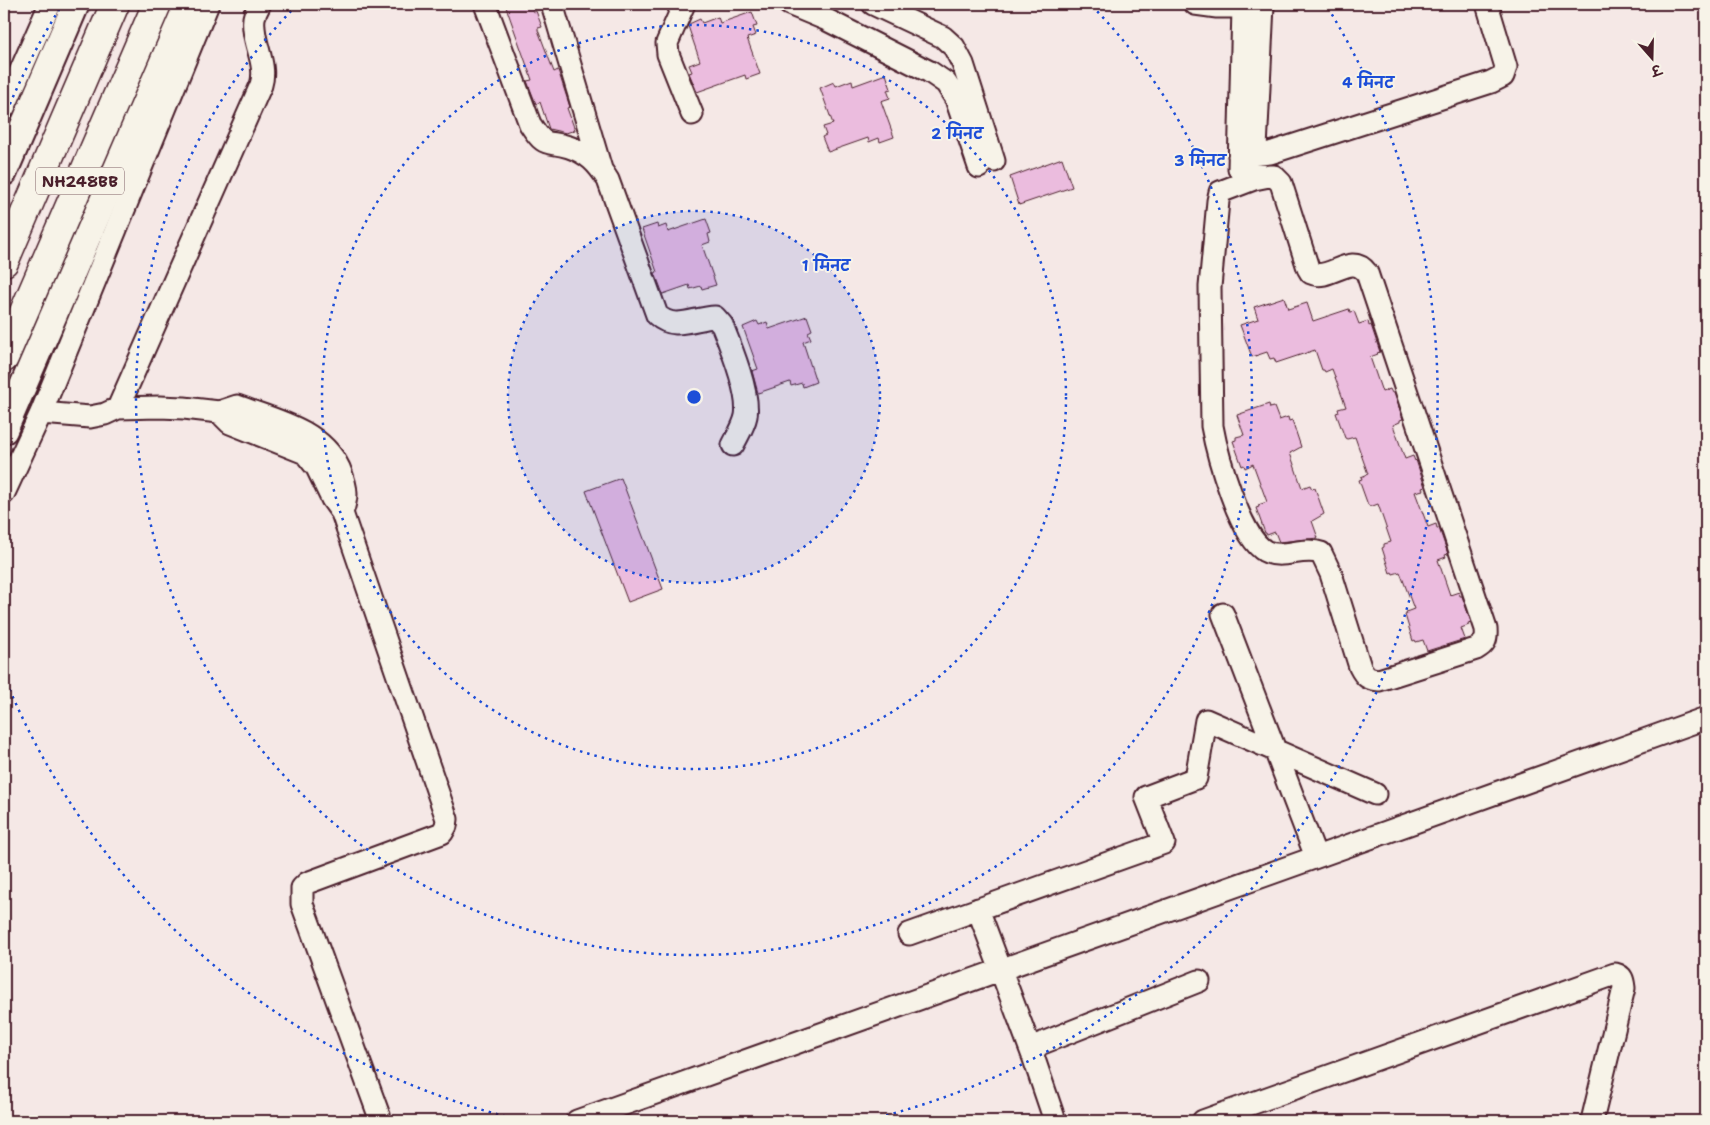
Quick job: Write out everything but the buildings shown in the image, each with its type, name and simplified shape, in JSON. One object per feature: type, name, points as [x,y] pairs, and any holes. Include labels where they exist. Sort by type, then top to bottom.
[{"type":"highway","name":"NH248BB","points":[[4,262],[115,4]]},
{"type":"highway","name":"NH248BB","points":[[4,358],[157,4]]},
{"type":"main road","points":[[4,172],[76,4]]},
{"type":"main road","points":[[4,430],[188,4]]},
{"type":"street","points":[[4,108],[50,4]]},
{"type":"street","points":[[4,493],[41,414],[208,4]]},
{"type":"street","points":[[118,408],[261,85],[263,78],[262,68],[254,31],[254,16],[260,4]]},
{"type":"street","points":[[485,4],[530,124],[539,138],[550,144],[569,147],[589,156],[602,170],[608,180],[657,315],[663,321],[672,324],[704,317],[715,317],[722,325],[746,397],[746,414],[743,425],[733,444]]},
{"type":"street","points":[[552,4],[602,170]]},
{"type":"street","points":[[684,4],[667,43],[668,54],[692,114]]},
{"type":"street","points":[[799,6],[829,11],[946,83],[956,99],[987,164],[963,64],[954,46],[943,37],[874,4]]},
{"type":"street","points":[[1195,4],[1217,7],[1258,5],[1247,155],[1247,182]]},
{"type":"street","points":[[1247,155],[1270,153],[1492,82],[1503,76],[1506,67],[1488,4]]},
{"type":"street","points":[[1274,176],[1281,183],[1311,273],[1319,275],[1356,264],[1363,267],[1368,273],[1486,629],[1487,638],[1483,645],[1476,649],[1379,680],[1364,676],[1331,574],[1321,553],[1312,550],[1277,554],[1265,550],[1252,538],[1242,523],[1215,445],[1212,426],[1210,287],[1219,196],[1223,190],[1247,182],[1274,176]]},
{"type":"street","points":[[41,414],[90,417],[105,414],[118,408],[184,408],[219,412],[230,423],[305,453],[317,468],[332,499],[342,512],[447,819],[442,833],[308,883],[302,888],[302,904],[381,1121]]},
{"type":"street","points":[[1224,614],[1313,849]]},
{"type":"street","points":[[577,1121],[1706,718]]},
{"type":"street","points":[[908,934],[1164,843],[1146,797],[1196,778],[1206,720],[1375,794]]},
{"type":"street","points":[[978,909],[1033,1056],[1055,1121]]},
{"type":"street","points":[[1203,1121],[1615,974],[1623,980],[1624,988],[1590,1120]]},
{"type":"street","points":[[1033,1056],[1035,1049],[1040,1044],[1199,982]]}]
